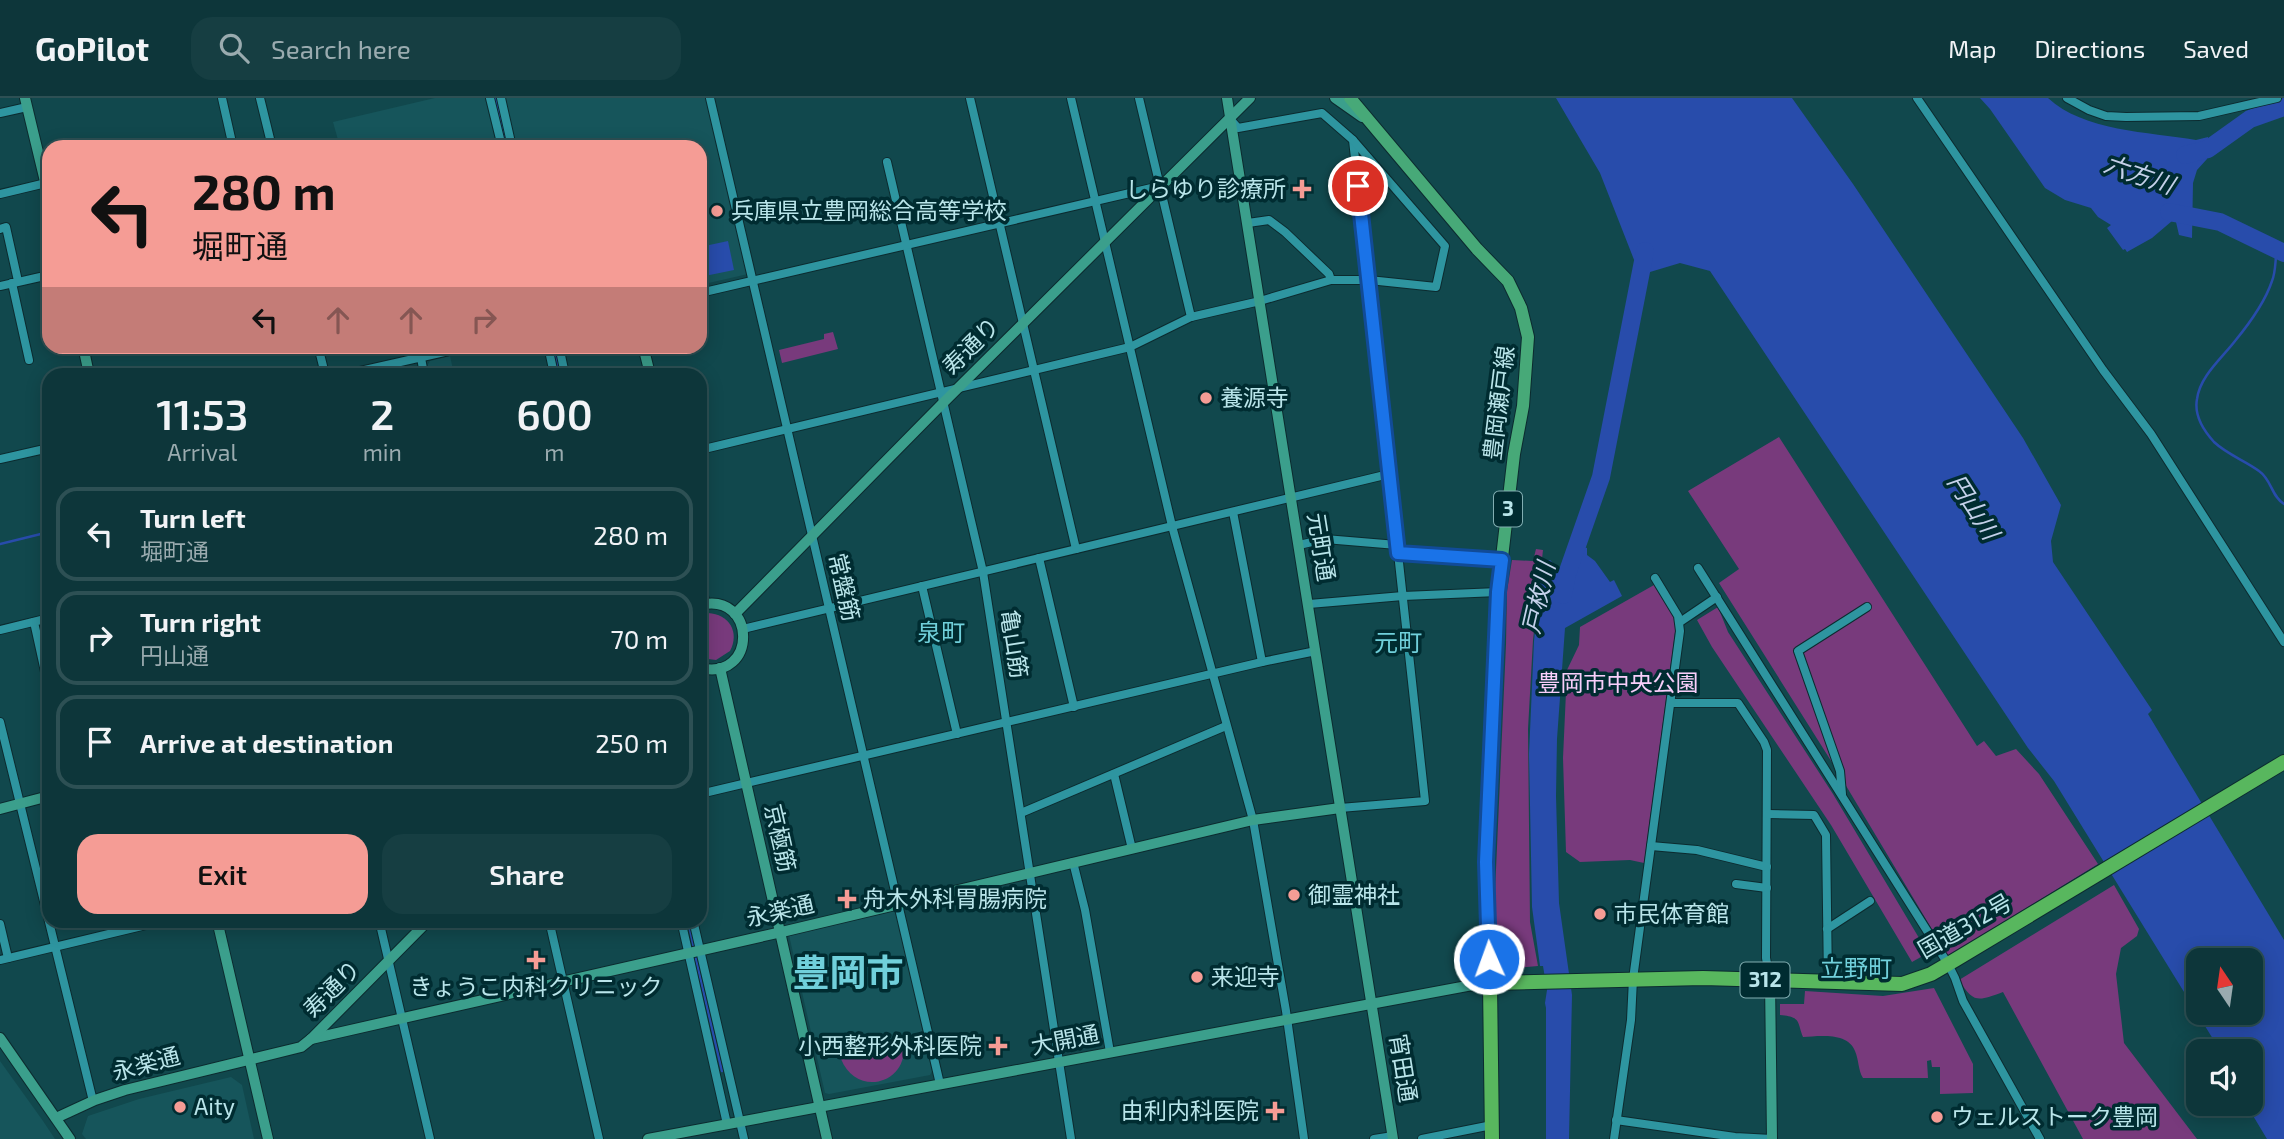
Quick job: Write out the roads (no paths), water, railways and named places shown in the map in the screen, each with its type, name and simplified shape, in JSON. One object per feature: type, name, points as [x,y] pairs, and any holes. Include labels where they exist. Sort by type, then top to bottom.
[{"type":"highway","name":"国道312号","points":[[1490,983],[1633,979],[1902,984],[1931,974],[2284,762]]},
{"type":"highway","points":[[1490,983],[1492,1132]]},
{"type":"main road","name":"豊岡瀬戸線","points":[[1350,98],[1477,249],[1508,281],[1521,308],[1528,337],[1524,406],[1514,454],[1498,592],[1486,862],[1490,983]]},
{"type":"street","points":[[222,98],[231,140]]},
{"type":"street","points":[[260,98],[270,140]]},
{"type":"street","points":[[490,98],[500,140]]},
{"type":"street","points":[[501,98],[510,140]]},
{"type":"street","name":"常盤筋","points":[[709,98],[940,1084]]},
{"type":"street","points":[[970,98],[1076,550]]},
{"type":"street","points":[[1071,98],[1172,526],[1253,820],[1287,1019],[1304,1139]]},
{"type":"street","points":[[1139,98],[1191,317]]},
{"type":"street","name":"元町通","points":[[1227,98],[1234,114],[1259,301],[1372,1004]]},
{"type":"street","name":"寿通り","points":[[735,614],[813,536],[942,398],[959,387],[1250,98]]},
{"type":"street","points":[[1335,98],[1373,124]]},
{"type":"street","points":[[1917,98],[2103,370],[2151,434],[2284,642]]},
{"type":"street","points":[[2067,98],[2106,116],[2126,117],[2199,116],[2277,98]]},
{"type":"street","points":[[0,113],[26,102],[42,167]]},
{"type":"street","points":[[959,387],[1130,348],[1191,317],[1331,280],[1368,280],[1436,287],[1445,246],[1353,140],[1322,113],[1238,128],[1234,114]]},
{"type":"street","points":[[1340,808],[1425,801],[1353,140]]},
{"type":"street","name":"亀山筋","points":[[887,162],[983,572],[1071,1139]]},
{"type":"street","points":[[0,194],[42,184]]},
{"type":"street","points":[[707,291],[1160,186]]},
{"type":"street","points":[[1248,223],[1269,220],[1329,274],[1331,280]]},
{"type":"street","points":[[0,229],[6,228],[29,360]]},
{"type":"street","points":[[0,286],[42,276]]},
{"type":"street","points":[[375,368],[438,354]]},
{"type":"street","points":[[421,358],[423,368]]},
{"type":"street","points":[[707,448],[787,428],[942,398]]},
{"type":"street","points":[[0,459],[42,450]]},
{"type":"street","points":[[743,629],[1390,474]]},
{"type":"street","points":[[1234,512],[1262,662]]},
{"type":"street","points":[[1299,545],[1325,539],[1502,560]]},
{"type":"street","points":[[1039,558],[1074,707]]},
{"type":"street","points":[[1698,568],[1951,962],[1963,1001],[2040,1139]]},
{"type":"street","points":[[1614,1139],[1680,622],[1655,578]]},
{"type":"street","points":[[922,586],[957,734]]},
{"type":"street","points":[[1309,604],[1498,592]]},
{"type":"street","points":[[1680,622],[1717,597]]},
{"type":"street","points":[[707,604],[718,604],[735,614],[743,629],[744,642],[731,663],[720,668],[707,668]]},
{"type":"street","points":[[1842,796],[1840,771],[1798,651],[1867,607]]},
{"type":"street","points":[[0,630],[42,620]]},
{"type":"street","points":[[34,622],[42,658]]},
{"type":"street","points":[[707,792],[1316,651]]},
{"type":"street","name":"京極筋","points":[[720,668],[827,1139]]},
{"type":"street","points":[[1616,1120],[1735,1137],[1772,1139],[1770,980],[1766,958],[1766,747],[1740,704],[1671,703]]},
{"type":"street","points":[[0,722],[42,894]]},
{"type":"street","points":[[1021,813],[1226,726]]},
{"type":"street","points":[[1114,774],[1132,849]]},
{"type":"street","points":[[0,809],[42,798]]},
{"type":"street","name":"永楽通","points":[[311,1040],[1253,820],[1340,808]]},
{"type":"street","points":[[1767,814],[1814,815],[1826,835],[1828,982]]},
{"type":"street","points":[[1651,846],[1697,850],[1767,867]]},
{"type":"street","points":[[1073,862],[1085,910],[1110,1052]]},
{"type":"street","points":[[1736,884],[1767,888]]},
{"type":"street","points":[[1827,929],[1870,901]]},
{"type":"street","points":[[0,924],[4,959],[134,928]]},
{"type":"street","points":[[50,928],[93,1101]]},
{"type":"street","points":[[219,928],[268,1139]]},
{"type":"street","points":[[381,928],[430,1139]]},
{"type":"street","name":"寿通り","points":[[249,1060],[298,1048],[311,1040],[421,928]]},
{"type":"street","points":[[551,928],[598,1139]]},
{"type":"street","points":[[685,928],[695,951],[744,1139]]},
{"type":"street","points":[[694,928],[695,951],[727,1124]]},
{"type":"street","name":"大開通","points":[[648,1139],[1490,983]]},
{"type":"street","name":"宵田通","points":[[1372,1004],[1393,1138]]},
{"type":"street","points":[[0,1038],[70,1139]]},
{"type":"street","name":"永楽通","points":[[56,1118],[93,1101],[144,1085],[249,1060]]},
{"type":"street","points":[[1422,1139],[1492,1132]]},
{"type":"street","points":[[1374,1139],[1393,1138]]},
{"type":"water","name":"円山川","points":[[1556,98],[1792,98],[1853,184],[2023,438],[2061,505],[2051,541],[2053,562],[2152,710],[2148,714],[2284,940],[2284,1139],[2267,1139],[2253,1116],[2263,1116],[2263,1039],[2213,1039],[2205,1026],[2263,1026],[2263,948],[2186,948],[2186,995],[2054,781],[2028,748],[1710,271],[1680,263],[1640,275],[1600,173]]},
{"type":"water","points":[[1980,98],[2048,98],[2062,109],[2098,124],[2196,140],[2208,137],[2207,159],[2197,170],[2193,183],[2192,238],[2179,235],[2176,222],[2172,221],[2152,238],[2127,252],[2123,250],[2107,228],[2111,225],[2098,217],[2091,208],[2065,200],[2045,188]]},
{"type":"water","points":[[728,241],[734,270],[707,276],[707,246]]},
{"type":"water","points":[[1579,546],[1587,548],[1587,555],[1595,561],[1610,582],[1614,580],[1622,596],[1565,628],[1556,796],[1559,903],[1572,995],[1569,1139],[1546,1139],[1547,990],[1543,966],[1540,966],[1532,907],[1529,754],[1534,641],[1542,562],[1550,560],[1565,575],[1574,568]]},
{"type":"waterway","points":[[495,98],[505,140]]},
{"type":"waterway","points":[[2185,155],[2208,149],[2250,119],[2284,107]]},
{"type":"waterway","name":"六方川","points":[[2169,212],[2220,222],[2284,253]]},
{"type":"waterway","points":[[2277,249],[2273,277],[2265,297],[2246,327],[2207,375],[2196,405],[2200,422],[2214,442],[2263,475],[2276,497],[2284,504]]},
{"type":"waterway","name":"戸枚川","points":[[1563,595],[1567,574],[1601,477],[1645,251]]},
{"type":"waterway","points":[[556,354],[559,368]]},
{"type":"waterway","points":[[0,544],[42,534]]},
{"type":"waterway","points":[[690,928],[694,948]]},
{"type":"waterway","points":[[695,955],[722,1071]]},
{"type":"place","name":"しらゆり診療所","points":[[1302,189]]},
{"type":"place","name":"兵庫県立豊岡総合高等学校","points":[[717,211]]},
{"type":"place","name":"養源寺","points":[[1206,398]]},
{"type":"place","name":"御霊神社","points":[[1294,895]]},
{"type":"place","name":"舟木外科胃腸病院","points":[[847,899]]},
{"type":"place","name":"市民体育館","points":[[1600,914]]},
{"type":"place","name":"きょうこ内科クリニック","points":[[536,960]]},
{"type":"place","name":"来迎寺","points":[[1197,977]]},
{"type":"place","name":"小西整形外科医院","points":[[998,1046]]},
{"type":"place","name":"Aity","points":[[180,1107]]},
{"type":"place","name":"由利内科医院","points":[[1275,1111]]},
{"type":"place","name":"ウェルストーク豊岡","points":[[1937,1117]]},
{"type":"district","name":"泉町","points":[[941,633]]},
{"type":"district","name":"元町","points":[[1398,643]]},
{"type":"district","name":"立野町","points":[[1856,969]]},
{"type":"district","name":"豊岡市","points":[[848,973]]},
{"type":"park label","name":"豊岡市中央公園","points":[[1618,683]]}]
